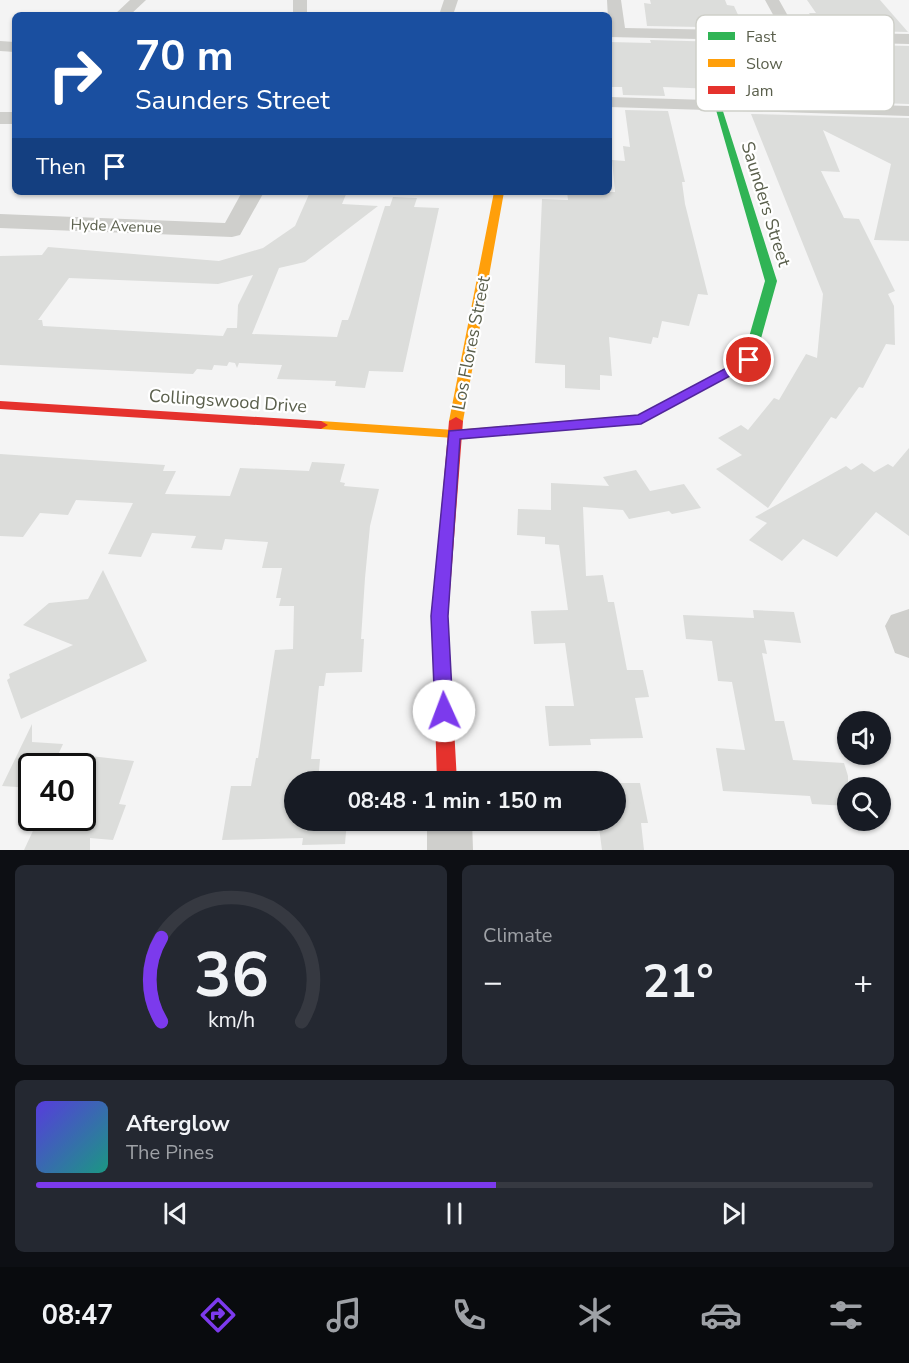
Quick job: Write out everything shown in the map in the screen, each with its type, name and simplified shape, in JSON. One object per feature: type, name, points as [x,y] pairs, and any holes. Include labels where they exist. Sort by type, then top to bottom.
[{"type":"street","points":[[124,12],[138,0]]},
{"type":"street","points":[[614,0],[613,32],[696,34]]},
{"type":"street","points":[[772,0],[780,15]]},
{"type":"street","points":[[894,39],[909,39]]},
{"type":"street","points":[[612,102],[696,104]]},
{"type":"street","name":"Saunders Street","points":[[454,435],[641,420],[749,360],[771,281],[719,111]]},
{"type":"street","points":[[894,111],[909,111]]},
{"type":"street","name":"Hyde Avenue","points":[[0,221],[232,230],[251,195]]},
{"type":"street","name":"Los Flores Street","points":[[447,771],[440,616],[454,435],[498,195]]},
{"type":"street","name":"Collingswood Drive","points":[[0,405],[454,435]]},
{"type":"street","points":[[909,624],[904,626],[909,642]]},
{"type":"street","points":[[449,831],[450,850]]},
{"type":"building","points":[[650,0],[725,0],[727,5],[734,6],[738,15],[696,15],[696,27],[647,26],[644,3],[651,4]]},
{"type":"building","points":[[807,0],[880,0],[893,15],[810,15],[809,13],[816,13]]},
{"type":"building","points":[[894,16],[908,32],[894,32]]},
{"type":"building","points":[[650,40],[696,41],[696,88],[663,87],[665,96],[623,95],[622,87],[612,87],[612,42],[651,43]]},
{"type":"building","points":[[894,46],[909,46],[909,104],[894,104]]},
{"type":"building","points":[[625,110],[668,111],[685,182],[682,182],[685,204],[708,295],[698,294],[689,326],[662,321],[658,338],[653,337],[651,344],[609,337],[612,376],[600,375],[600,390],[565,388],[565,365],[535,363],[542,199],[568,200],[567,195],[612,195],[612,192],[615,192],[612,160],[625,161],[623,146],[630,147]]},
{"type":"building","points":[[751,114],[909,118],[909,241],[874,240],[891,164],[823,130],[840,172],[821,171],[844,218],[859,219],[895,291],[888,294],[894,306],[895,345],[886,344],[863,388],[859,387],[836,419],[831,417],[768,508],[716,469],[742,455],[718,438],[741,425],[748,430],[774,398],[779,400],[806,354],[817,358],[823,294]]},
{"type":"building","points":[[309,195],[346,195],[342,204],[378,206],[305,262],[279,268],[252,334],[337,337],[342,320],[348,320],[350,315],[385,206],[390,206],[393,197],[417,198],[414,207],[439,208],[403,372],[369,371],[365,388],[335,386],[336,381],[277,379],[282,365],[239,363],[237,368],[235,363],[229,362],[227,366],[214,365],[212,370],[197,369],[193,374],[0,365],[0,256],[42,255],[48,247],[219,261],[263,248],[295,226]],"holes":[[[253,275],[238,305],[237,328],[227,328],[223,336],[43,326],[42,320],[38,320],[69,278],[218,284]]]},
{"type":"building","points":[[909,448],[909,536],[876,512],[837,557],[803,539],[782,561],[749,540],[767,523],[755,517],[846,466],[851,470],[862,463],[874,472],[888,464],[893,467]]},
{"type":"building","points":[[0,454],[165,465],[163,471],[176,471],[165,494],[230,496],[240,468],[309,471],[312,462],[345,464],[340,482],[345,483],[344,486],[379,489],[370,526],[365,578],[361,639],[364,639],[362,672],[326,673],[324,686],[319,686],[311,759],[320,759],[319,771],[284,771],[284,831],[346,831],[345,844],[302,845],[303,838],[222,840],[231,786],[251,786],[256,758],[258,758],[275,650],[293,649],[294,606],[279,606],[281,598],[276,598],[282,568],[262,568],[268,542],[225,539],[222,550],[191,548],[196,536],[152,533],[141,557],[108,554],[133,503],[76,500],[68,515],[40,513],[23,537],[0,536]]},
{"type":"building","points":[[636,470],[650,491],[684,484],[701,508],[672,514],[669,511],[629,519],[623,510],[583,507],[586,576],[603,575],[608,602],[614,602],[627,670],[643,670],[649,697],[635,698],[643,738],[590,739],[591,745],[549,746],[545,706],[574,706],[565,643],[534,644],[531,611],[568,610],[559,545],[545,544],[545,537],[517,535],[518,509],[551,510],[551,483],[609,486],[603,477]]},
{"type":"building","points":[[103,570],[147,661],[21,719],[7,680],[10,678],[9,674],[73,645],[23,625],[49,603],[88,599]]},
{"type":"building","points":[[753,610],[794,612],[801,643],[764,640],[767,654],[762,653],[775,721],[784,721],[793,760],[845,765],[848,777],[837,777],[837,805],[812,804],[810,796],[723,791],[716,748],[745,750],[732,682],[718,681],[712,641],[686,639],[683,615],[754,618]]},
{"type":"building","points":[[32,724],[32,742],[63,744],[59,753],[18,753],[18,787],[2,786]]},
{"type":"building","points":[[96,757],[134,761],[119,804],[126,805],[113,840],[90,838],[90,850],[24,850],[33,831],[96,831]]},
{"type":"building","points":[[626,783],[640,783],[648,823],[641,823],[644,850],[602,850],[599,831],[626,831]]},
{"type":"traffic: fast","points":[[719,111],[771,281],[749,360],[724,374]]},
{"type":"traffic: slow","points":[[456,421],[498,195]]},
{"type":"traffic: slow","points":[[321,425],[454,434],[641,419],[724,374]]},
{"type":"traffic: jam","points":[[0,405],[321,425]]},
{"type":"traffic: jam","points":[[447,771],[440,617],[456,421]]},
{"type":"route","points":[[444,711],[440,616],[454,435],[641,420],[749,360]]}]
